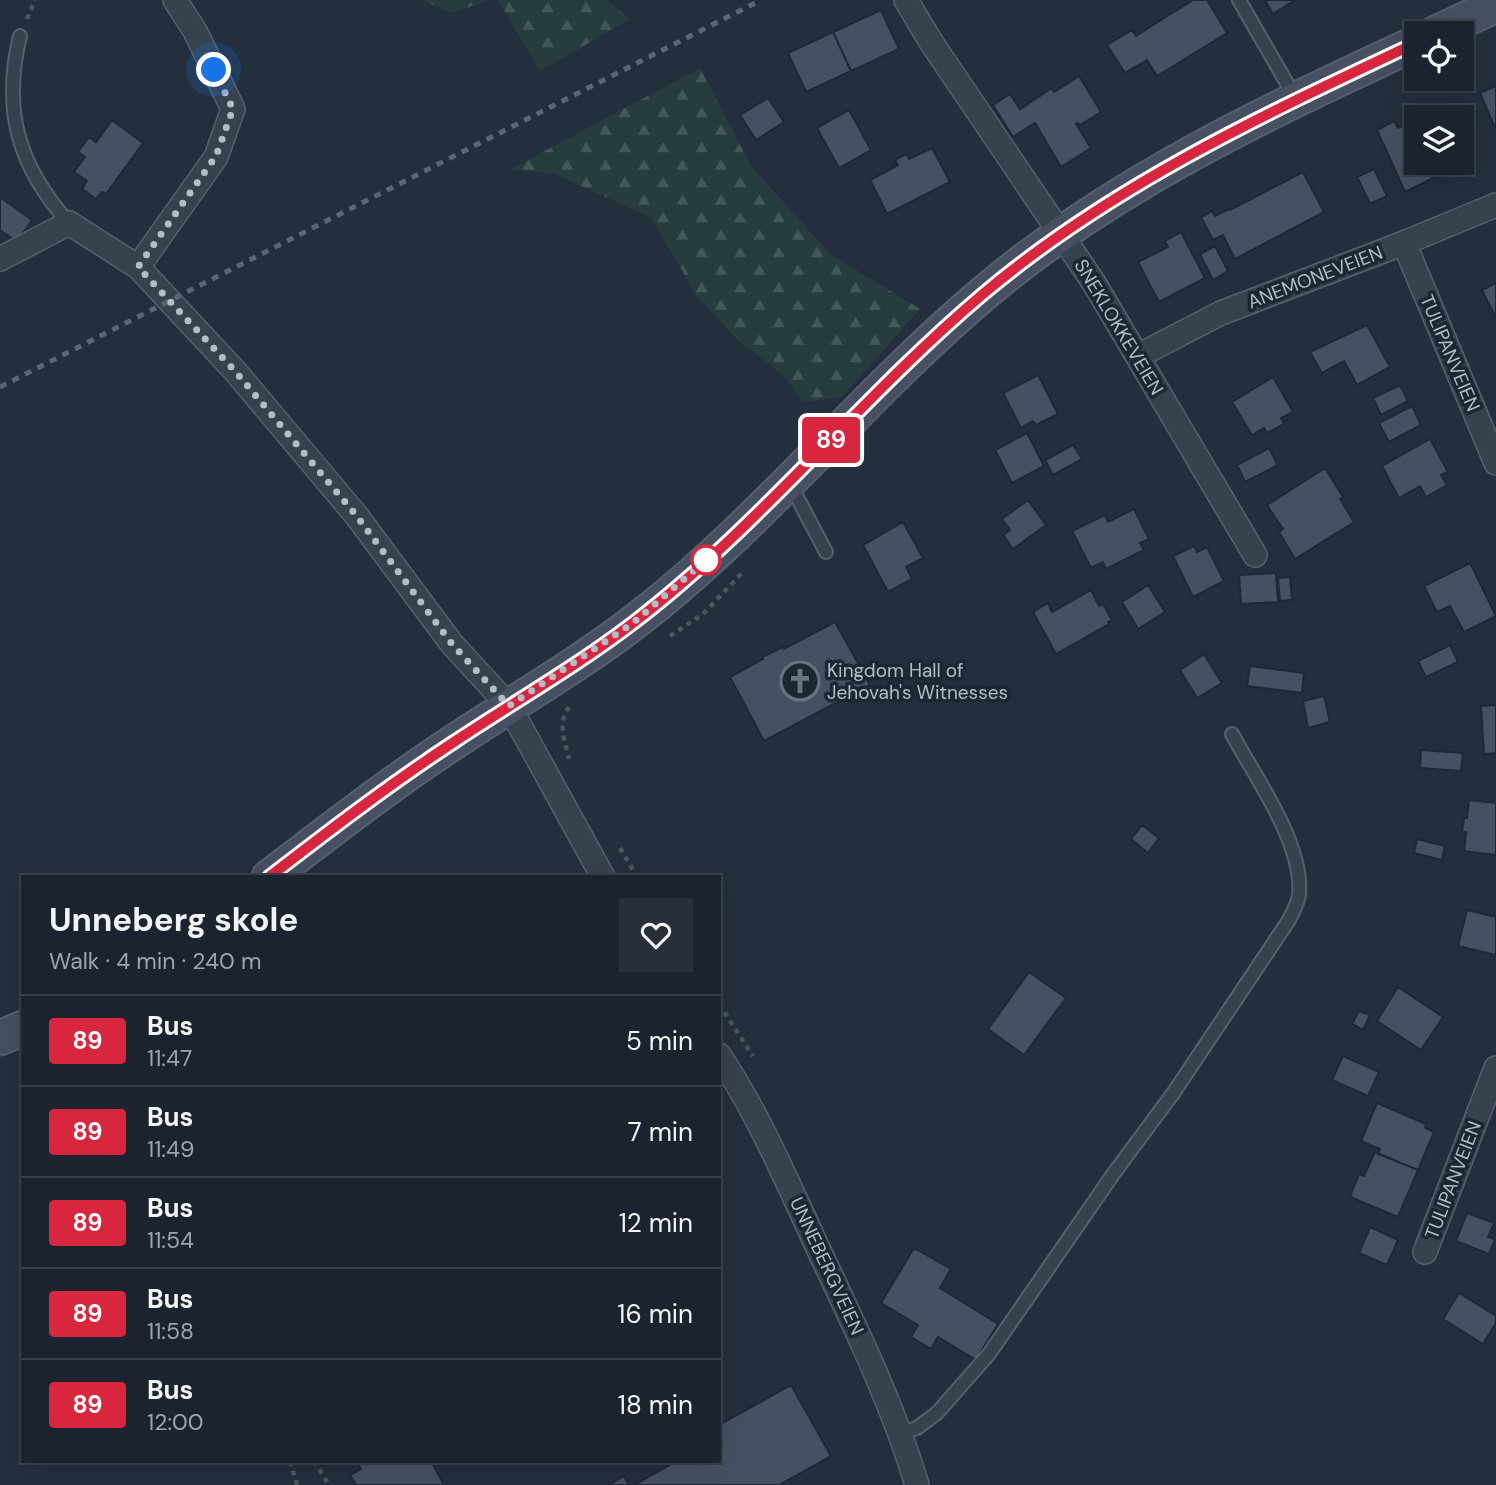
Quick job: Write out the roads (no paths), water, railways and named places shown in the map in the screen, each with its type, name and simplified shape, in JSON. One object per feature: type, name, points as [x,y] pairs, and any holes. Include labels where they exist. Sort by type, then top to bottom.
[{"type":"main road","points":[[1462,21],[1496,5]]},
{"type":"main road","points":[[272,875],[384,790],[633,623],[732,537],[982,295],[1062,234],[1132,188],[1240,127],[1404,49]]},
{"type":"main road","points":[[0,1038],[21,1029]]},
{"type":"street","points":[[138,267],[216,156],[233,109],[195,31],[175,0]]},
{"type":"street","name":"SNEKLOKKEVEIEN","points":[[906,0],[931,42],[1062,234],[1138,356],[1255,555]]},
{"type":"street","name":"ANEMONEVEIEN","points":[[1138,356],[1221,313],[1496,205]]},
{"type":"street","points":[[0,260],[69,223],[138,267],[243,381],[356,515],[452,644],[509,706],[602,875]]},
{"type":"street","name":"TULIPANVEIEN","points":[[1404,243],[1496,463]]},
{"type":"street","name":"UNNEBERGVEIEN","points":[[721,1058],[740,1086],[777,1156],[902,1433],[917,1485]]},
{"type":"street","name":"TULIPANVEIEN","points":[[1425,1252],[1496,1068]]},
{"type":"lane","points":[[1238,0],[1296,99]]},
{"type":"lane","points":[[20,36],[12,66],[17,134],[31,169],[49,200],[69,223]]},
{"type":"lane","points":[[789,482],[826,552]]},
{"type":"lane","points":[[902,1433],[917,1429],[937,1412],[989,1354],[1114,1173],[1174,1092],[1289,920],[1298,896],[1297,871],[1292,850],[1276,812],[1232,734]]},
{"type":"railway","points":[[0,387],[761,0]]},
{"type":"place","name":"Kingdom Hall of Jehovah's Witnesses","points":[[800,681]]}]
